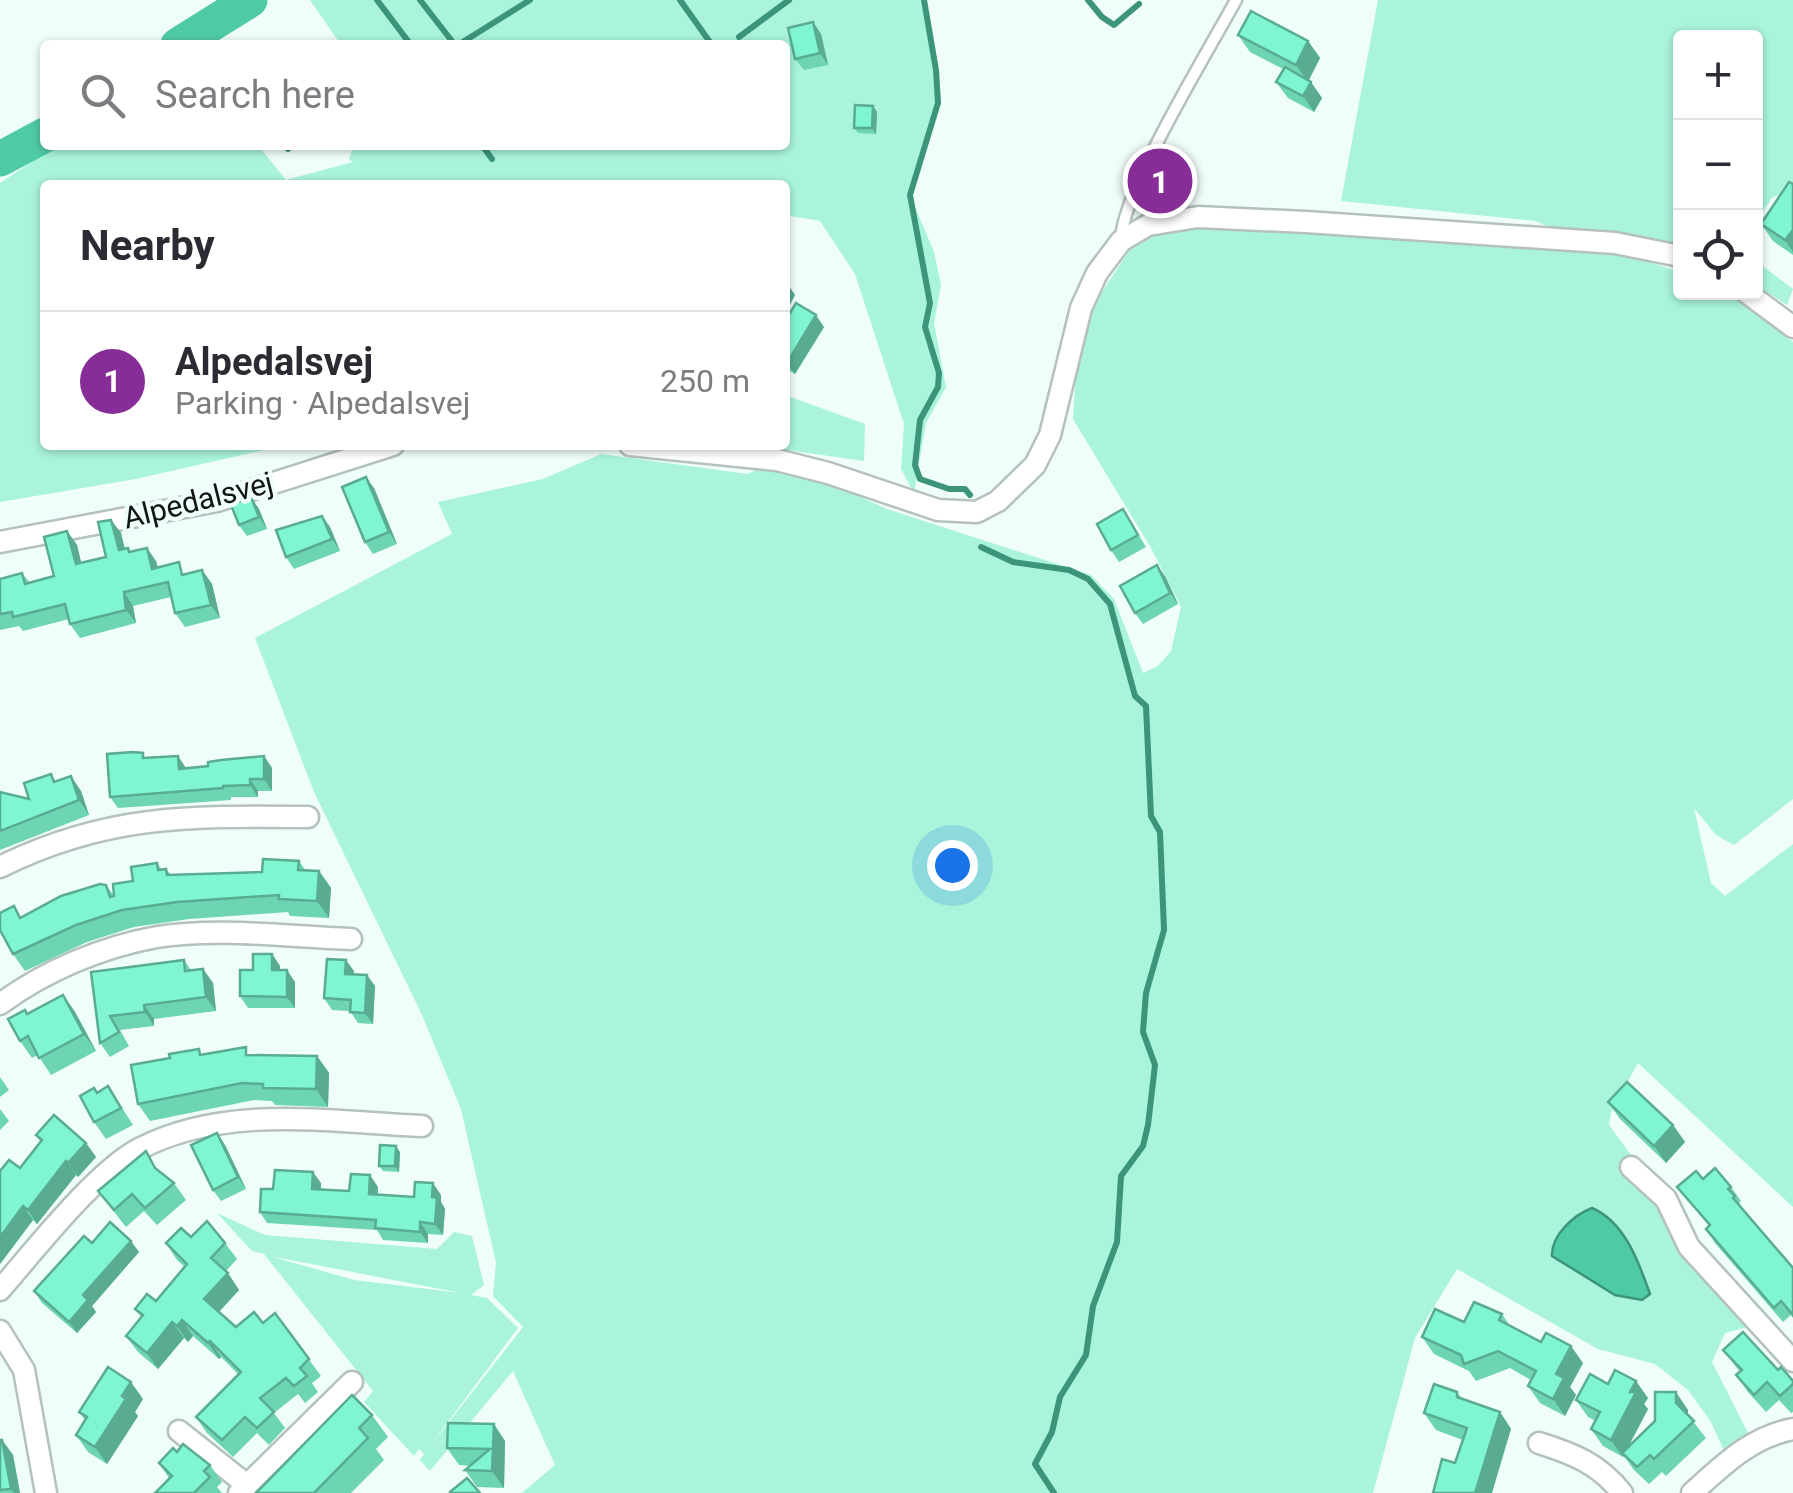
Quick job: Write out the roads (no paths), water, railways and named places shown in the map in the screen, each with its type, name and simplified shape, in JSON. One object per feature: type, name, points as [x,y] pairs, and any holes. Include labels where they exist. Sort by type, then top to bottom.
[{"type":"street","points":[[679,450],[778,460],[938,510],[976,512],[998,501],[1035,465],[1050,435],[1081,308],[1097,273],[1122,241],[1148,225],[1198,216],[1614,243],[1673,255]]},
{"type":"street","points":[[1757,300],[1793,327]]},
{"type":"street","name":"Alpedalsvej","points":[[0,542],[217,501],[377,450]]},
{"type":"street","points":[[0,867],[104,828],[182,816],[308,816]]},
{"type":"street","points":[[0,1004],[68,964],[157,937],[217,934],[352,938]]},
{"type":"street","points":[[0,1290],[56,1225],[138,1149],[188,1130],[249,1118],[422,1126]]},
{"type":"street","points":[[1631,1167],[1666,1199],[1689,1247],[1793,1361]]},
{"type":"street","points":[[0,1332],[24,1370],[46,1493]]},
{"type":"street","points":[[179,1431],[243,1489],[352,1382]]},
{"type":"street","points":[[1692,1493],[1739,1452],[1771,1434],[1793,1429]]},
{"type":"street","points":[[1539,1443],[1598,1467],[1622,1493]]},
{"type":"lane","points":[[1122,241],[1122,224],[1153,154],[1236,0]]},
{"type":"waterway","points":[[186,40],[250,0]]},
{"type":"waterway","points":[[377,0],[407,40]]},
{"type":"waterway","points":[[420,0],[451,40]]},
{"type":"waterway","points":[[466,40],[530,0]]},
{"type":"waterway","points":[[680,0],[708,40]]},
{"type":"waterway","points":[[739,37],[789,0]]},
{"type":"waterway","points":[[924,0],[938,103],[910,195],[930,303],[925,327],[939,373],[938,387],[920,420],[915,465],[920,479],[949,489],[965,489],[970,495]]},
{"type":"waterway","points":[[1088,0],[1114,25],[1139,4]]},
{"type":"waterway","points":[[0,159],[40,138]]},
{"type":"waterway","points":[[486,150],[492,159]]},
{"type":"waterway","points":[[981,547],[1013,562],[1069,570],[1088,579],[1110,604],[1135,696],[1146,706],[1151,816],[1160,832],[1164,930],[1146,993],[1143,1032],[1155,1065],[1148,1125],[1143,1146],[1121,1176],[1117,1242],[1093,1306],[1086,1355],[1060,1397],[1052,1432],[1035,1464],[1054,1493]]},
{"type":"place","name":"Alpedalsvej","points":[[1160,181]]}]
